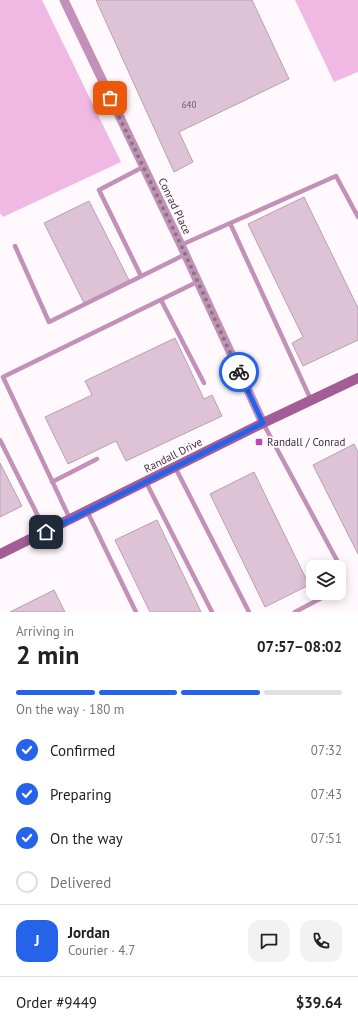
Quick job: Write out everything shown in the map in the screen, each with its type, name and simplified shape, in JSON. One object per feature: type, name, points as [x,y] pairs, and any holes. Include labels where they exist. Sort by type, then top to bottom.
[{"type":"street","name":"Conrad Place","points":[[64,0],[181,245],[184,255],[263,423]]},
{"type":"street","name":"Randall Drive","points":[[0,554],[263,423],[358,378]]},
{"type":"lane","points":[[141,276],[99,190],[143,167]]},
{"type":"lane","points":[[181,245],[336,176],[358,218]]},
{"type":"lane","points":[[230,223],[311,400]]},
{"type":"lane","points":[[15,246],[49,322],[184,255]]},
{"type":"lane","points":[[70,519],[4,377],[197,282]]},
{"type":"lane","points":[[161,300],[204,383]]},
{"type":"lane","points":[[263,423],[337,560]]},
{"type":"lane","points":[[0,440],[46,532]]},
{"type":"lane","points":[[52,482],[97,460]]},
{"type":"lane","points":[[174,467],[249,612]]},
{"type":"lane","points":[[146,482],[212,612]]},
{"type":"lane","points":[[87,511],[136,612]]},
{"type":"lane","points":[[295,612],[318,600]]},
{"type":"shaded area","points":[[0,0],[42,0],[121,162],[3,217],[0,213]]},
{"type":"shaded area","points":[[295,0],[358,0],[358,72],[334,82]]},
{"type":"building","points":[[96,0],[252,0],[289,79],[179,132],[193,162],[174,172]]},
{"type":"building","points":[[304,197],[358,308],[358,340],[303,366],[292,343],[303,337],[248,224]]},
{"type":"building","points":[[89,201],[130,282],[85,305],[44,223]]},
{"type":"building","points":[[175,338],[204,399],[212,395],[222,416],[126,461],[116,441],[68,464],[45,417],[92,395],[85,381]]},
{"type":"building","points":[[354,444],[358,452],[358,554],[313,465]]},
{"type":"building","points":[[0,463],[22,506],[0,517]]},
{"type":"building","points":[[254,472],[306,579],[306,586],[265,607],[210,494]]},
{"type":"building","points":[[157,520],[201,612],[150,612],[115,540]]},
{"type":"building","points":[[54,590],[65,612],[10,612]]},
{"type":"way so far","points":[[110,98],[181,245],[184,255],[239,372]]},
{"type":"place","name":"Randall / Conrad","points":[[259,442]]},
{"type":"route","points":[[46,532],[263,423],[239,372]]}]
